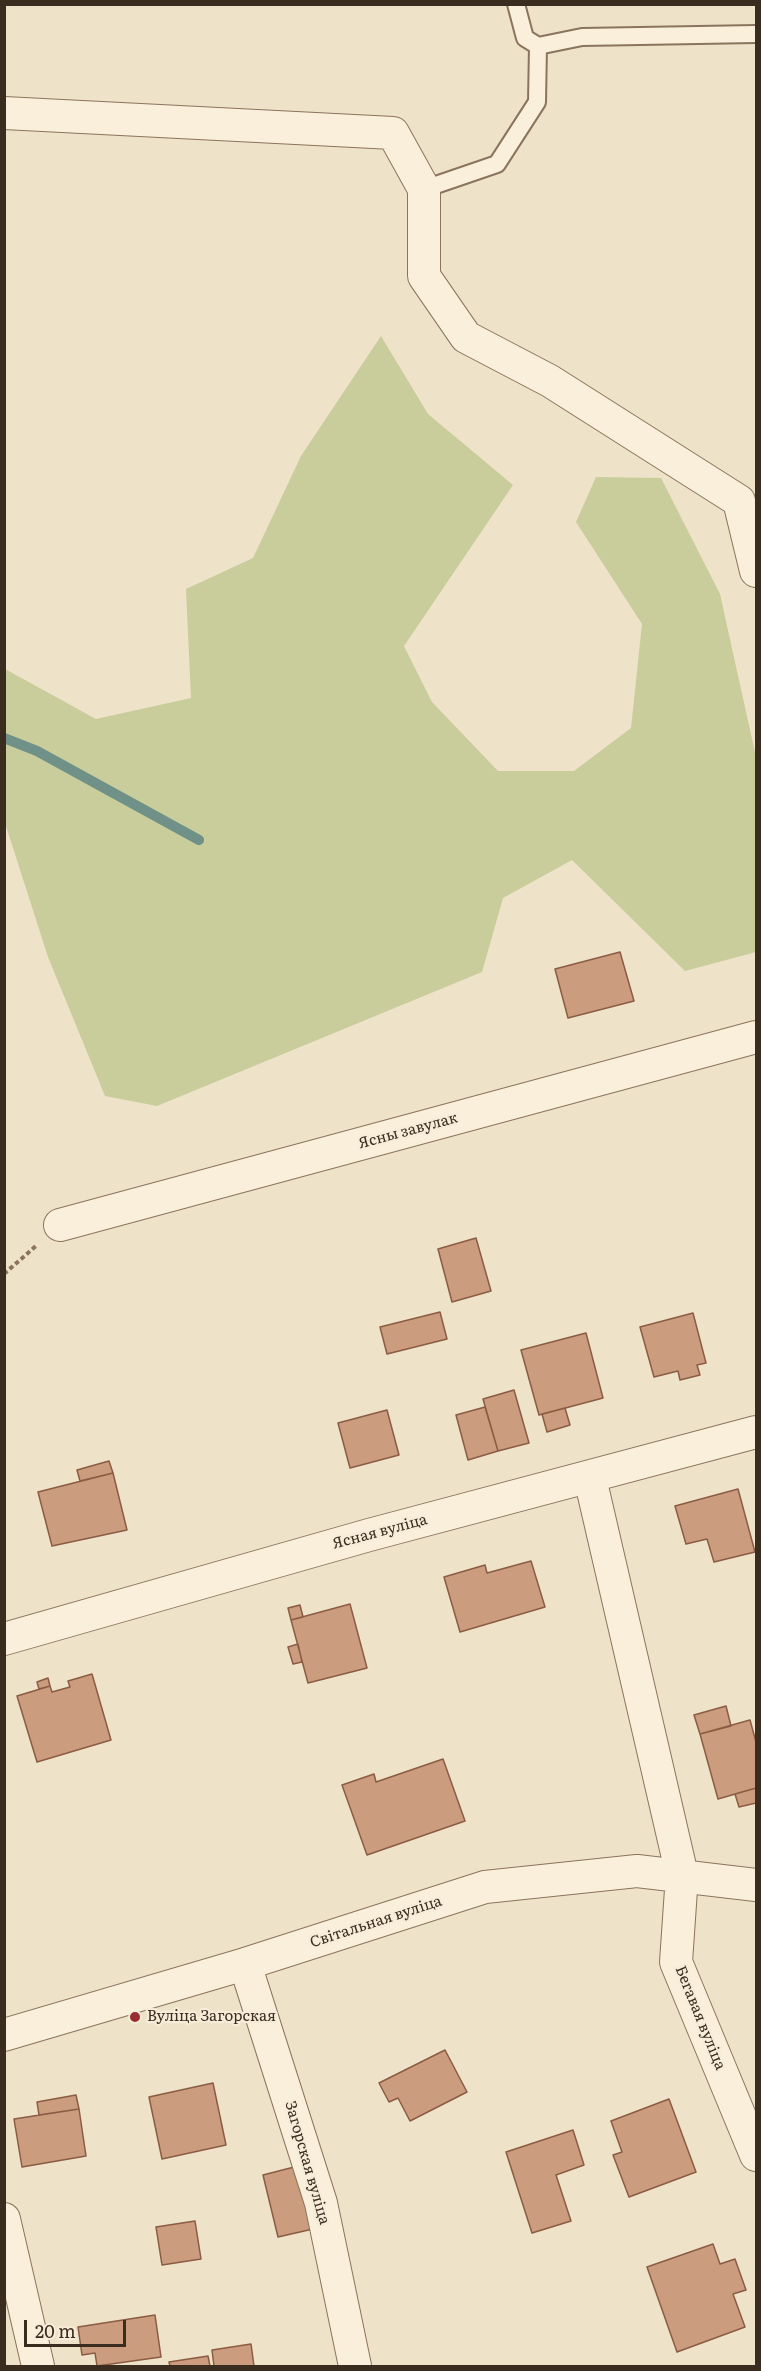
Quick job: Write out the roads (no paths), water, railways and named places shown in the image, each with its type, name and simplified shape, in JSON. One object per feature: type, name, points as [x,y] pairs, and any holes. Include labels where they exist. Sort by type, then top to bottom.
[{"type":"street","points":[[4,112],[393,133],[424,189],[424,276],[466,337],[550,381],[748,499],[756,571]]},
{"type":"street","name":"Ясны завулак","points":[[60,1225],[756,1037]]},
{"type":"street","name":"Ясная вуліца","points":[[4,1639],[369,1535],[756,1432]]},
{"type":"street","name":"Бегавая вуліца","points":[[590,1478],[682,1875],[676,1962],[756,2155]]},
{"type":"street","name":"Світальная вуліца","points":[[4,2035],[245,1964],[485,1887],[637,1871],[756,1885]]},
{"type":"street","name":"Загорская вуліца","points":[[245,1964],[321,2203],[355,2367]]},
{"type":"street","points":[[4,2219],[38,2367]]},
{"type":"lane","points":[[516,4],[525,38],[538,46],[582,37],[756,34]]},
{"type":"lane","points":[[424,189],[497,164],[537,102],[538,46]]},
{"type":"waterway","points":[[4,738],[37,751],[199,840]]},
{"type":"place","name":"Вуліца Загорская","points":[[135,2017]]}]
